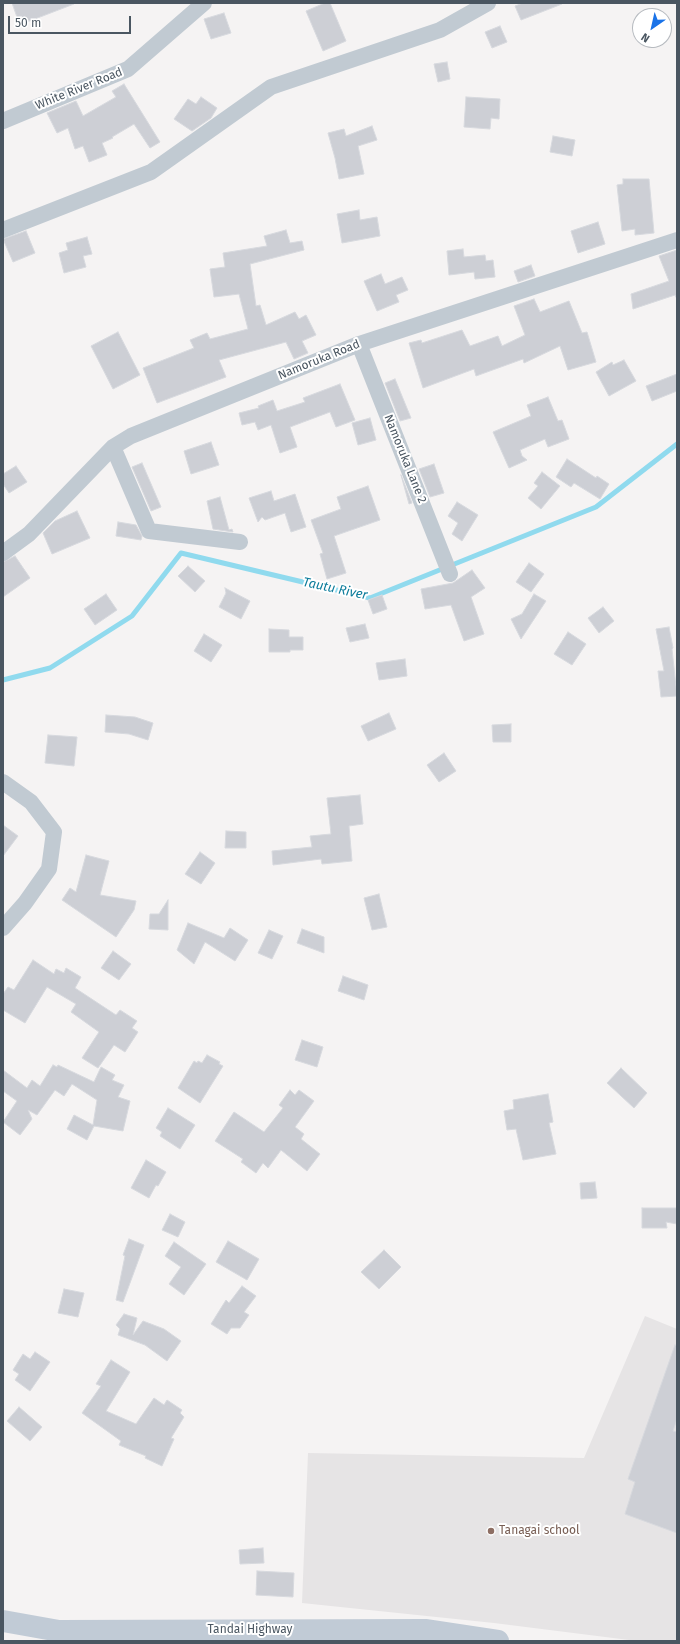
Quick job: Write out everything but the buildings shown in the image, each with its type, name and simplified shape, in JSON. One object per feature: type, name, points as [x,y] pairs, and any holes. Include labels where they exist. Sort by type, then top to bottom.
[{"type":"main road","name":"Tandai Highway","points":[[3,1621],[59,1631],[89,1629],[425,1630],[498,1641]]},
{"type":"street","name":"White River Road","points":[[3,120],[128,69],[204,3]]},
{"type":"street","points":[[3,230],[151,172],[271,87],[440,30],[488,3]]},
{"type":"street","name":"Namoruka Road","points":[[3,553],[28,534],[113,447],[140,432],[359,344],[677,240]]},
{"type":"street","name":"Namoruka Lane 2","points":[[359,344],[450,574]]},
{"type":"street","points":[[113,447],[149,531],[240,542]]},
{"type":"street","points":[[3,782],[31,802],[54,832],[49,869],[25,903],[3,928]]},
{"type":"shaded area","name":"Tanagai school","points":[[645,1316],[677,1329],[677,1641],[637,1641],[494,1623],[302,1603],[308,1453],[584,1458]]},
{"type":"waterway","name":"Tautu River","points":[[3,680],[50,668],[132,616],[181,553],[370,598],[596,507],[677,444]]},
{"type":"place","name":"Tanagai school","points":[[491,1531]]}]
